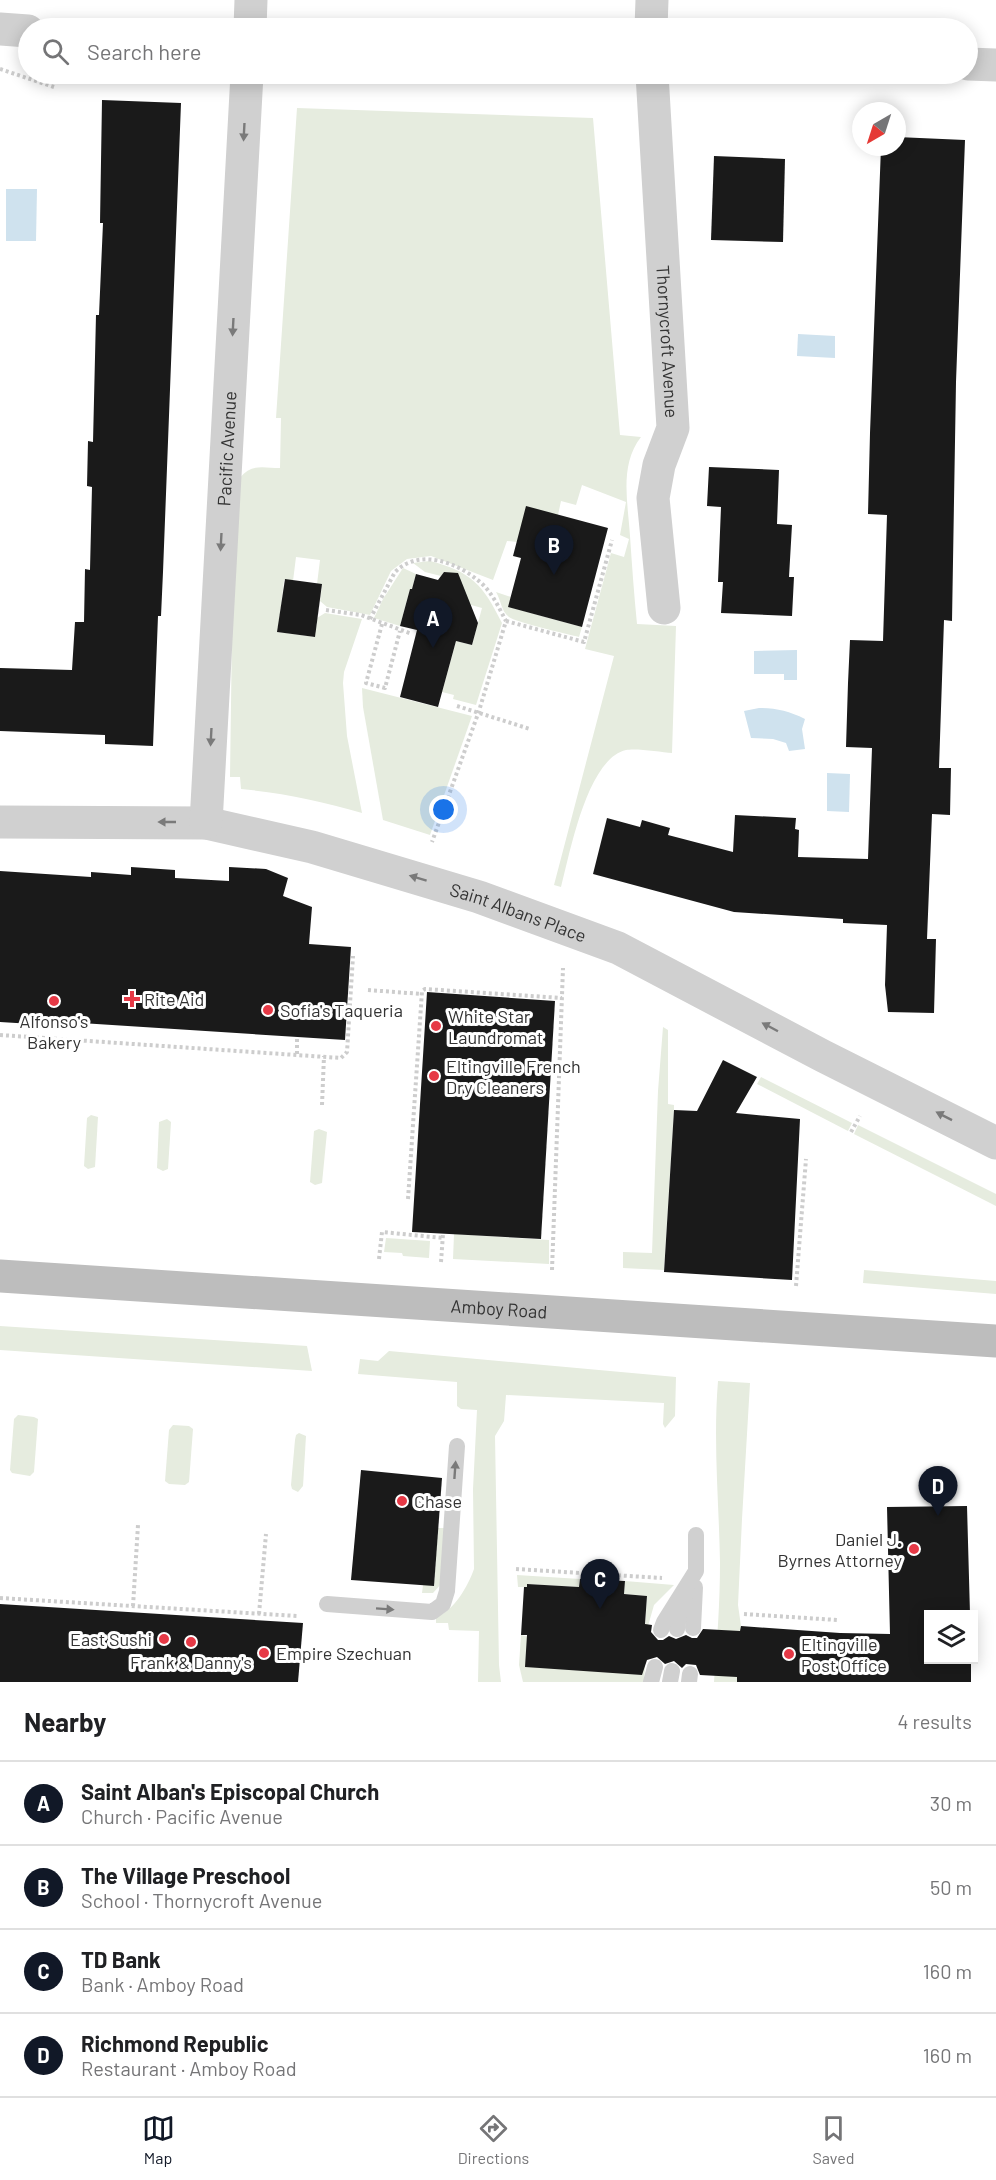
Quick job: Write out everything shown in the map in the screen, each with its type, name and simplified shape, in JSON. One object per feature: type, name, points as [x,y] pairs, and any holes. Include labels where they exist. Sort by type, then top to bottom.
[{"type":"main road","name":"Amboy Road","points":[[0,1276],[996,1341]]},
{"type":"street","points":[[250,18],[251,0]]},
{"type":"street","points":[[651,18],[652,0]]},
{"type":"street","points":[[0,29],[18,30]]},
{"type":"street","points":[[978,64],[996,65]]},
{"type":"street","name":"Pacific Avenue","points":[[206,823],[246,84]]},
{"type":"street","name":"Thornycroft Avenue","points":[[653,84],[672,428],[659,465],[653,498],[664,609]]},
{"type":"street","name":"Saint Albans Place","points":[[0,822],[206,823],[312,846],[479,897],[618,948],[823,1056],[996,1143]]},
{"type":"lane","points":[[327,1604],[432,1612],[443,1604],[447,1591],[457,1446]]},
{"type":"lane","points":[[696,1535],[696,1571],[677,1629],[664,1622],[696,1571]]},
{"type":"path","points":[[0,69],[18,75]]},
{"type":"path","points":[[45,84],[54,87]]},
{"type":"path","points":[[370,619],[395,572],[402,566],[420,559],[434,559],[466,572],[481,582],[506,621],[584,642],[612,540]]},
{"type":"path","points":[[326,610],[370,619],[412,634]]},
{"type":"path","points":[[432,842],[479,711],[506,621]]},
{"type":"path","points":[[382,624],[366,683],[385,688],[400,631]]},
{"type":"path","points":[[457,706],[479,711],[530,729]]},
{"type":"path","points":[[0,1035],[341,1058],[347,1052],[352,958]]},
{"type":"path","points":[[552,1270],[563,968]]},
{"type":"path","points":[[408,1199],[422,994],[425,989],[562,998]]},
{"type":"path","points":[[368,990],[422,994]]},
{"type":"path","points":[[297,1037],[297,1054]]},
{"type":"path","points":[[322,1105],[324,1056]]},
{"type":"path","points":[[851,1132],[860,1116]]},
{"type":"path","points":[[796,1286],[806,1159]]},
{"type":"path","points":[[379,1258],[381,1232],[443,1236],[441,1262]]},
{"type":"path","points":[[133,1606],[138,1525]]},
{"type":"path","points":[[259,1614],[266,1534]]},
{"type":"path","points":[[516,1569],[666,1578]]},
{"type":"path","points":[[0,1598],[297,1616]]},
{"type":"path","points":[[744,1614],[837,1620]]},
{"type":"shaded area","points":[[297,108],[593,118],[620,435],[641,437],[630,460],[626,485],[637,624],[676,626],[672,753],[626,750],[612,757],[601,770],[582,809],[561,887],[554,885],[614,656],[585,649],[611,553],[624,557],[629,539],[620,535],[626,502],[582,485],[576,505],[561,501],[558,515],[517,542],[507,541],[493,580],[431,556],[407,559],[391,571],[370,615],[327,607],[320,601],[322,585],[317,584],[320,560],[296,557],[293,581],[284,580],[278,632],[315,637],[317,618],[325,613],[362,619],[344,672],[343,683],[347,736],[362,813],[302,798],[241,789],[240,777],[230,777],[232,632],[240,478],[253,468],[280,468],[281,418],[276,418]]},
{"type":"shaded area","points":[[430,561],[456,570],[475,582],[489,599],[502,623],[476,705],[453,699],[454,695],[442,692],[456,641],[472,645],[482,608],[460,602],[459,575],[444,572],[441,576],[425,572],[413,563]]},
{"type":"shaded area","points":[[403,568],[416,574],[400,626],[374,618]]},
{"type":"shaded area","points":[[496,592],[511,597],[509,607],[582,627],[579,637],[509,617],[504,612]]},
{"type":"shaded area","points":[[362,688],[472,716],[430,835],[383,820],[363,707]]},
{"type":"shaded area","points":[[663,1027],[668,1030],[668,1104],[674,1105],[664,1270],[623,1268],[623,1252],[652,1253],[658,1091]]},
{"type":"shaded area","points":[[761,1077],[852,1123],[848,1131],[757,1084]]},
{"type":"shaded area","points":[[91,1115],[98,1117],[95,1167],[88,1169],[84,1166],[87,1118]]},
{"type":"shaded area","points":[[167,1119],[171,1122],[168,1169],[163,1171],[157,1168],[159,1122]]},
{"type":"shaded area","points":[[858,1125],[996,1194],[996,1206],[854,1134]]},
{"type":"shaded area","points":[[319,1129],[327,1132],[322,1183],[315,1185],[310,1182],[314,1131]]},
{"type":"shaded area","points":[[454,1234],[549,1240],[549,1264],[453,1259]]},
{"type":"shaded area","points":[[386,1238],[430,1241],[429,1258],[384,1252]]},
{"type":"shaded area","points":[[864,1270],[996,1281],[996,1294],[863,1283]]},
{"type":"shaded area","points":[[0,1326],[307,1346],[312,1371],[0,1350]]},
{"type":"shaded area","points":[[389,1351],[676,1377],[675,1416],[665,1428],[663,1424],[664,1403],[506,1395],[504,1421],[495,1436],[501,1682],[478,1682],[479,1631],[449,1630],[448,1623],[436,1623],[436,1617],[449,1609],[460,1597],[474,1569],[473,1489],[477,1410],[461,1409],[457,1406],[457,1382],[358,1374],[360,1359],[378,1361]]},
{"type":"shaded area","points":[[718,1381],[750,1383],[738,1605],[741,1626],[737,1682],[714,1682],[720,1578],[716,1449]]},
{"type":"shaded area","points":[[18,1415],[38,1419],[34,1472],[30,1476],[12,1473],[10,1470],[14,1419]]},
{"type":"shaded area","points":[[173,1425],[189,1426],[193,1429],[189,1482],[185,1485],[169,1484],[165,1481],[169,1430]]},
{"type":"shaded area","points":[[299,1433],[306,1436],[303,1486],[298,1492],[292,1489],[291,1485],[295,1440]]},
{"type":"shaded area","points":[[438,1528],[444,1528],[441,1584],[433,1593],[422,1593],[423,1585],[434,1585]]},
{"type":"shaded area","points":[[517,1575],[580,1579],[579,1587],[527,1584],[527,1587],[518,1587]]},
{"type":"shaded area","points":[[625,1581],[674,1585],[654,1605],[645,1629],[647,1596],[624,1594]]},
{"type":"shaded area","points":[[521,1635],[645,1666],[644,1682],[523,1682],[519,1665]]},
{"type":"water","points":[[6,189],[37,189],[36,241],[6,241]]},
{"type":"water","points":[[798,334],[835,336],[835,358],[797,356]]},
{"type":"water","points":[[797,650],[797,680],[784,680],[784,674],[754,674],[754,651]]},
{"type":"water","points":[[759,708],[782,710],[805,719],[802,729],[805,749],[789,751],[786,743],[773,739],[751,738],[744,711]]},
{"type":"water","points":[[827,773],[850,774],[849,812],[827,811]]},
{"type":"building","points":[[102,100],[181,103],[163,572],[161,616],[158,616],[153,746],[105,744],[105,735],[0,731],[0,668],[72,670],[75,622],[84,622],[85,569],[90,570],[92,487],[87,486],[88,441],[93,442],[96,315],[99,315],[103,223],[100,223]]},
{"type":"building","points":[[906,137],[965,140],[956,382],[952,621],[944,620],[939,768],[951,768],[950,815],[932,814],[927,939],[936,939],[934,1013],[888,1012],[885,985],[887,925],[843,923],[843,919],[734,912],[593,874],[607,818],[640,827],[642,820],[670,828],[668,835],[733,852],[735,815],[796,818],[795,829],[799,830],[798,857],[868,859],[872,748],[846,747],[850,640],[883,641],[887,515],[868,514],[881,156],[906,156]]},
{"type":"building","points":[[714,156],[785,159],[783,242],[711,240]]},
{"type":"building","points":[[709,467],[779,470],[777,524],[792,525],[789,577],[794,577],[792,616],[721,613],[723,582],[718,582],[721,507],[707,506]]},
{"type":"building","points":[[526,506],[608,528],[582,627],[508,607],[521,558],[513,556]]},
{"type":"building","points":[[444,572],[458,573],[478,623],[472,645],[456,641],[438,707],[400,697],[417,630],[400,626],[416,574],[438,580]]},
{"type":"building","points":[[285,579],[322,584],[315,637],[277,632]]},
{"type":"building","points":[[131,867],[175,870],[175,878],[229,881],[229,867],[266,869],[288,878],[283,896],[312,907],[309,944],[351,947],[345,1040],[81,1023],[81,1027],[0,1022],[0,871],[91,877],[91,872],[131,875]]},
{"type":"building","points":[[427,992],[555,1001],[541,1239],[412,1232]]},
{"type":"building","points":[[723,1060],[757,1077],[736,1113],[800,1119],[792,1280],[664,1272],[674,1110],[697,1111]]},
{"type":"building","points":[[361,1470],[442,1478],[434,1586],[351,1580]]},
{"type":"building","points":[[967,1506],[970,1610],[924,1610],[924,1664],[971,1664],[971,1682],[737,1682],[737,1677],[700,1675],[696,1665],[686,1664],[682,1668],[674,1661],[665,1664],[657,1657],[647,1660],[642,1675],[525,1667],[527,1635],[521,1635],[524,1587],[527,1587],[527,1584],[579,1587],[580,1579],[625,1581],[624,1594],[647,1596],[645,1624],[652,1625],[651,1632],[658,1640],[669,1636],[676,1639],[686,1635],[697,1638],[703,1629],[740,1631],[741,1626],[890,1634],[887,1507]]},
{"type":"building","points":[[0,1604],[303,1623],[298,1682],[0,1682]]},
{"type":"place","name":"The Village Preschool","points":[[554,575]]},
{"type":"place","name":"Saint Alban's Episcopal Church","points":[[433,648]]},
{"type":"place","name":"Rite Aid","points":[[132,999]]},
{"type":"place","name":"Alfonso's Bakery","points":[[54,1001]]},
{"type":"place","name":"Sofia's Taqueria","points":[[268,1010]]},
{"type":"place","name":"White Star Laundromat","points":[[436,1026]]},
{"type":"place","name":"Eltingville French Dry Cleaners","points":[[434,1076]]},
{"type":"place","name":"Chase","points":[[402,1501]]},
{"type":"place","name":"Richmond Republic","points":[[938,1516]]},
{"type":"place","name":"Daniel J. Byrnes Attorney","points":[[914,1549]]},
{"type":"place","name":"TD Bank","points":[[600,1609]]},
{"type":"place","name":"East Sushi","points":[[164,1639]]},
{"type":"place","name":"Frank & Danny's","points":[[191,1642]]},
{"type":"place","name":"Empire Szechuan","points":[[264,1653]]},
{"type":"place","name":"Eltingville Post Office","points":[[789,1654]]}]
